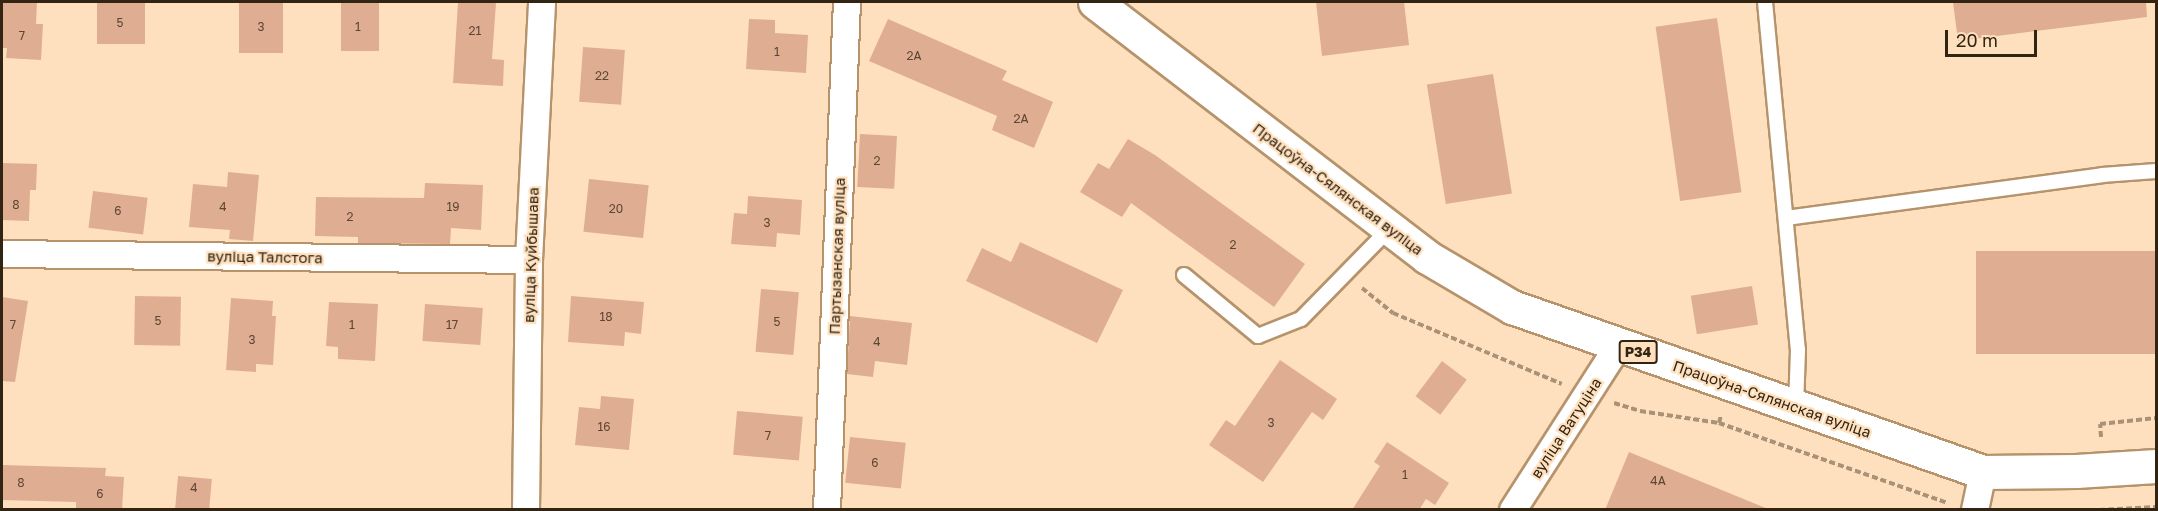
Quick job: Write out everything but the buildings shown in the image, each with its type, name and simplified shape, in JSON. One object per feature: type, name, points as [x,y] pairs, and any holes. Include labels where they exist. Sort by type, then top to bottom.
[{"type":"main road","name":"Працоўна-Сялянская вуліца","points":[[1095,2],[1427,257],[1512,307],[1983,472],[2076,471],[2157,466]]},
{"type":"street","name":"вуліца Куйбышава","points":[[526,510],[529,260],[542,2]]},
{"type":"street","name":"Партызанская вуліца","points":[[827,510],[847,2]]},
{"type":"street","name":"вуліца Талстога","points":[[2,254],[529,260]]},
{"type":"street","name":"вуліца Ватуціна","points":[[1513,510],[1619,345]]},
{"type":"street","points":[[1964,508],[1983,472]]},
{"type":"lane","points":[[1766,2],[1798,350],[1796,408]]},
{"type":"lane","points":[[1786,218],[2102,175],[2157,171]]},
{"type":"lane","points":[[1184,275],[1258,336],[1301,319],[1390,228]]},
{"type":"path","points":[[1345,274],[1393,313],[1587,395]]},
{"type":"path","points":[[2101,447],[2100,424],[2157,418]]},
{"type":"path","points":[[1719,423],[1964,508]]},
{"type":"path","points":[[2099,510],[2157,507]]}]
